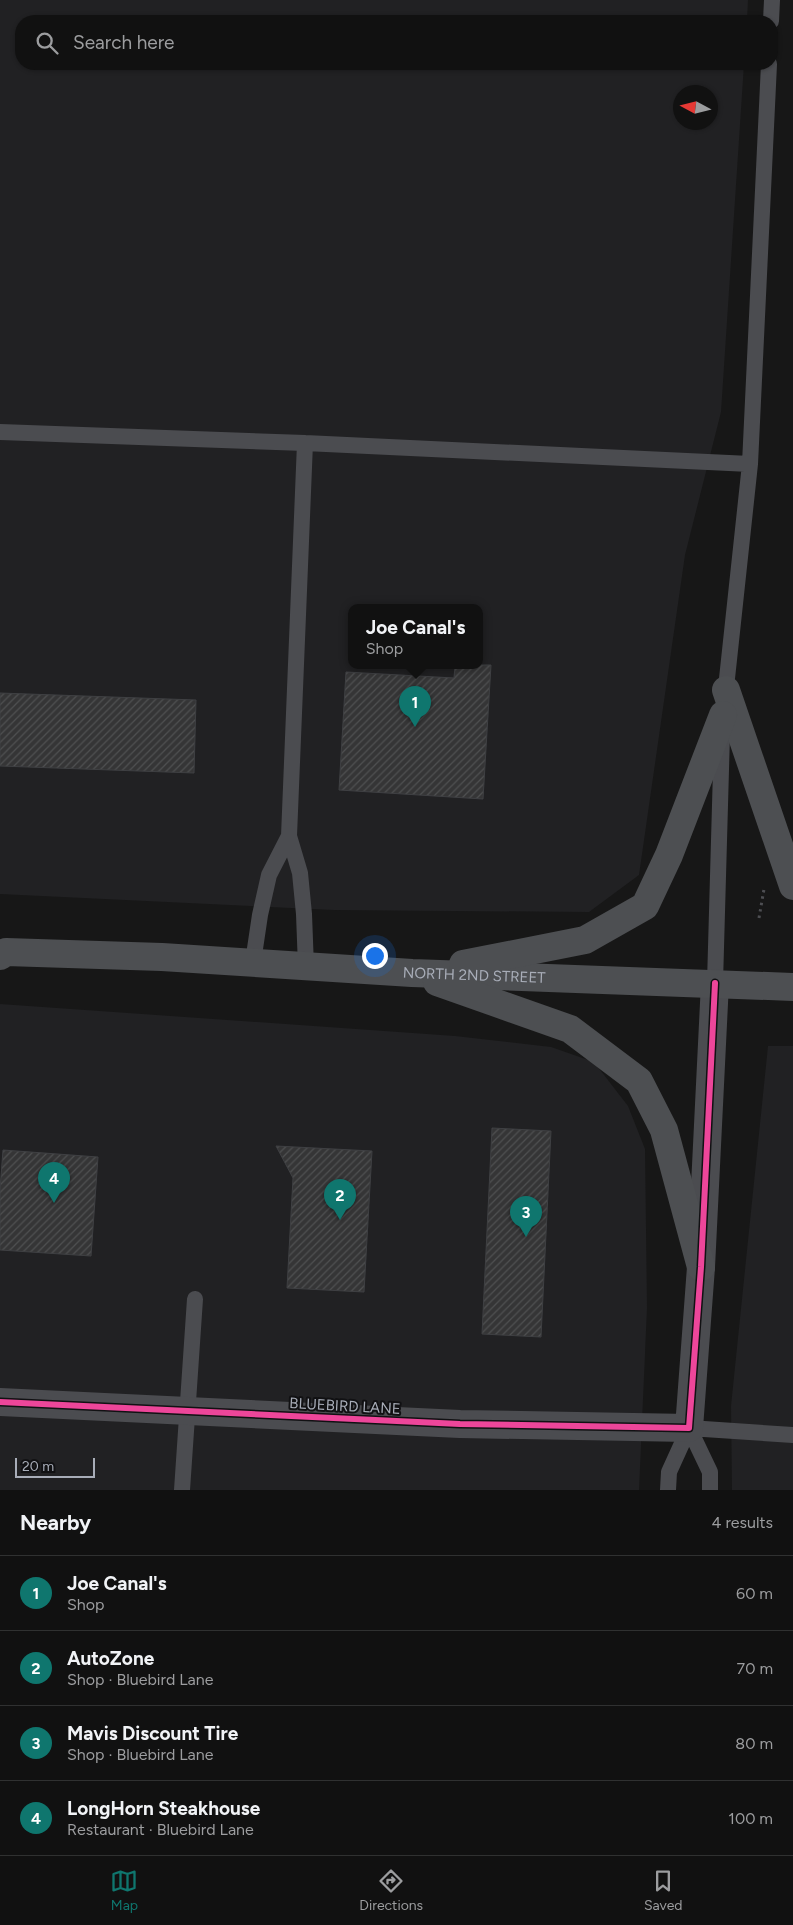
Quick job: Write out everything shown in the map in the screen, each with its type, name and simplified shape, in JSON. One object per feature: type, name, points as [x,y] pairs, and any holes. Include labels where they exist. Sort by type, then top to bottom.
[{"type":"main road","points":[[725,703],[793,886]]},
{"type":"main road","points":[[412,973],[584,940],[645,906],[669,855],[725,703]]},
{"type":"main road","name":"NORTH 2ND STREET","points":[[2,951],[253,962],[412,973],[793,987]]},
{"type":"main road","points":[[412,973],[570,1029],[639,1081],[664,1130],[701,1267]]},
{"type":"street","points":[[689,1428],[701,1267],[715,983]]},
{"type":"street","name":"BLUEBIRD LANE","points":[[0,1402],[460,1424],[689,1428]]},
{"type":"lane","points":[[771,15],[772,0]]},
{"type":"lane","points":[[715,983],[725,703],[750,464],[769,70]]},
{"type":"lane","points":[[0,432],[750,464]]},
{"type":"lane","points":[[305,444],[288,836],[300,873],[306,967]]},
{"type":"lane","points":[[253,962],[269,875],[288,836]]},
{"type":"lane","points":[[182,1490],[195,1299]]},
{"type":"lane","points":[[689,1428],[793,1435]]},
{"type":"lane","points":[[668,1490],[669,1472],[689,1428]]},
{"type":"lane","points":[[689,1428],[710,1472],[710,1490]]},
{"type":"path","points":[[759,918],[765,882]]},
{"type":"shaded area","points":[[0,0],[748,0],[747,15],[15,15],[15,70],[744,70],[721,412],[685,555],[639,875],[589,912],[334,910],[0,894]]},
{"type":"shaded area","points":[[0,1004],[455,1036],[551,1047],[594,1062],[628,1106],[645,1149],[647,1308],[639,1490],[0,1490]]},
{"type":"shaded area","points":[[768,1046],[793,1046],[793,1490],[732,1490],[731,1406]]},
{"type":"building","points":[[483,665],[491,665],[483,799],[339,790],[346,672],[454,678],[455,669],[483,669]]},
{"type":"building","points":[[0,693],[196,700],[194,773],[0,766]]},
{"type":"building","points":[[492,1128],[551,1131],[541,1337],[482,1334]]},
{"type":"building","points":[[276,1146],[372,1151],[364,1292],[287,1288],[293,1178]]},
{"type":"building","points":[[3,1150],[98,1157],[91,1256],[0,1250],[0,1190]]},
{"type":"cycle path","points":[[0,1402],[460,1424],[689,1428],[701,1267],[715,983]]},
{"type":"place","name":"Joe Canal's","points":[[415,727]]},
{"type":"place","name":"LongHorn Steakhouse","points":[[54,1203]]},
{"type":"place","name":"AutoZone","points":[[340,1220]]},
{"type":"place","name":"Mavis Discount Tire","points":[[526,1237]]}]
